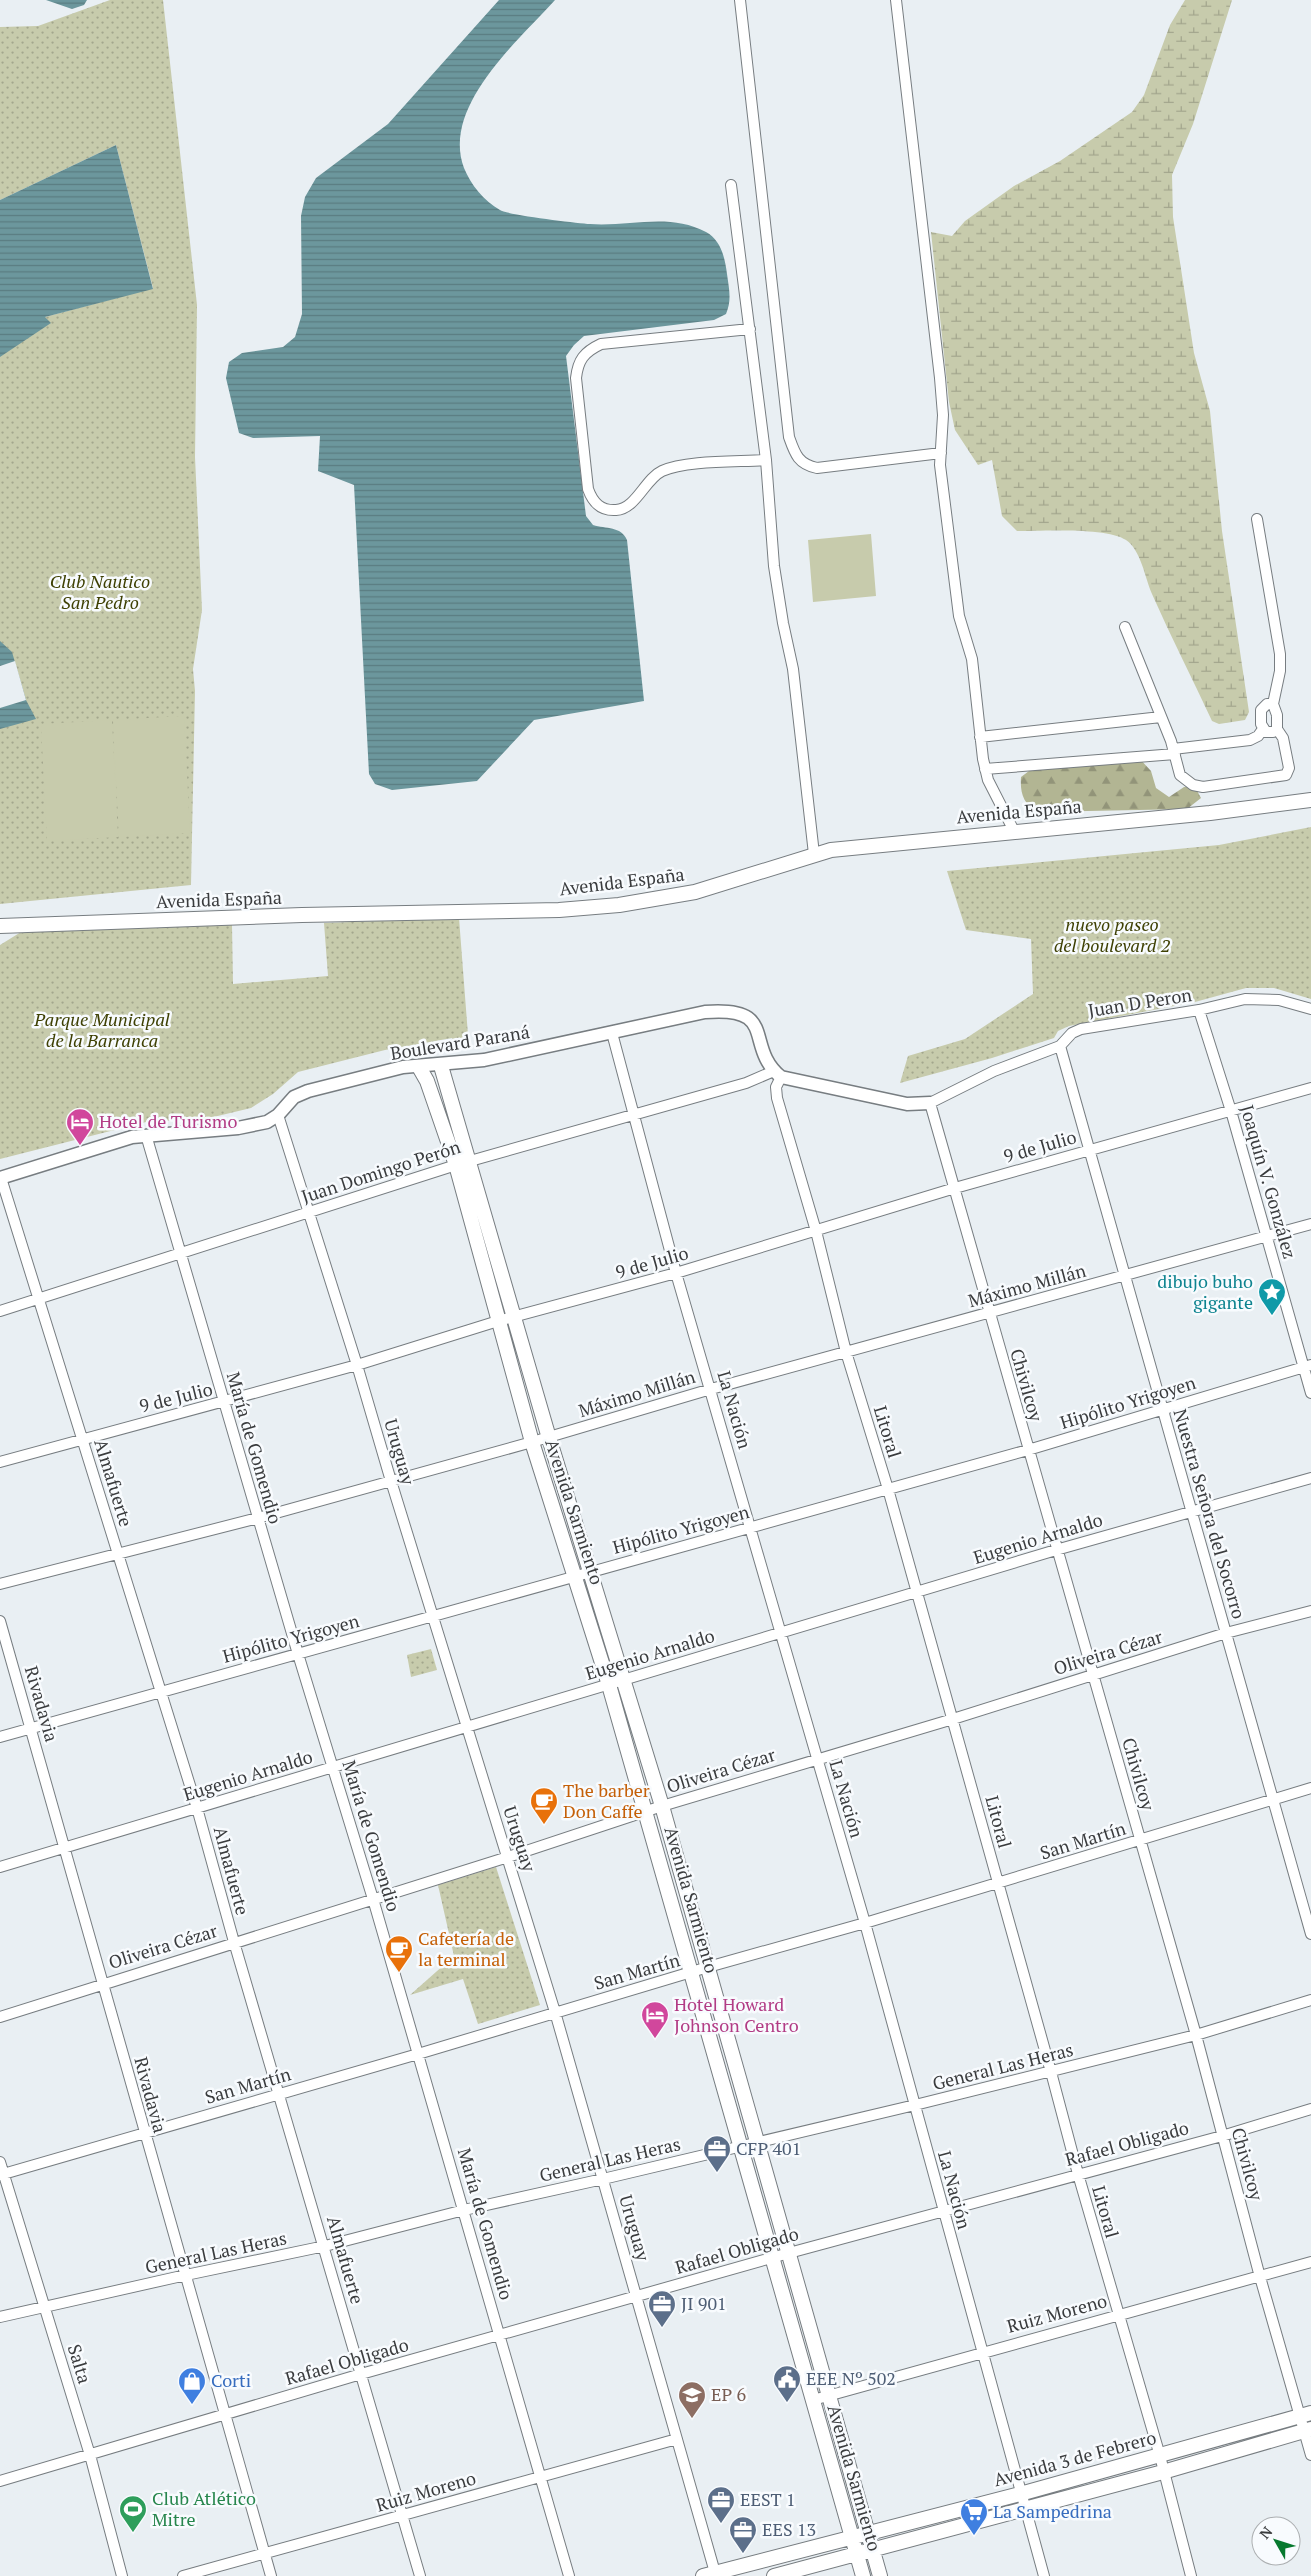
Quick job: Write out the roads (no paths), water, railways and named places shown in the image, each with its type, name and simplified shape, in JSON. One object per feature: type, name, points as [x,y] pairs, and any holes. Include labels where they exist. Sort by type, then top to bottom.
[{"type":"main road","name":"Avenida España","points":[[0,926],[302,915],[559,910],[618,905],[695,892],[831,850],[1014,830],[1210,813],[1311,800]]},
{"type":"main road","name":"Avenida España","points":[[0,933],[18,926]]},
{"type":"main road","name":"Avenida Sarmiento","points":[[441,1066],[498,1321],[532,1442],[609,1685],[693,1972],[863,2576]]},
{"type":"main road","name":"Avenida Sarmiento","points":[[419,1067],[463,1163],[515,1317],[549,1438],[662,1806],[880,2576]]},
{"type":"main road","name":"Avenida 3 de Febrero","points":[[711,2575],[1020,2494],[1306,2414]]},
{"type":"main road","name":"Avenida 3 de Febrero","points":[[774,2576],[1164,2472],[1308,2430]]},
{"type":"street","points":[[740,0],[789,436],[796,458],[809,466],[817,468],[941,453]]},
{"type":"street","points":[[896,0],[940,378],[943,415],[940,465],[959,616],[972,659],[985,769],[998,802],[1014,830]]},
{"type":"street","points":[[731,185],[766,460],[774,566],[793,669],[814,854]]},
{"type":"street","points":[[750,329],[601,344],[583,355],[578,364],[576,378],[588,490],[592,501],[604,509],[618,510],[633,500],[660,472],[676,466],[766,460]]},
{"type":"street","points":[[1125,627],[1161,717],[1180,775],[1193,785],[1203,787],[1286,776],[1289,768],[1283,738],[1277,729],[1277,715],[1273,704],[1280,671],[1280,654],[1258,519]]},
{"type":"street","points":[[985,769],[1174,752],[1250,740],[1258,736],[1263,729],[1261,710],[1267,704],[1273,704]]},
{"type":"street","points":[[980,737],[1161,717]]},
{"type":"street","points":[[1263,729],[1273,732],[1277,729]]},
{"type":"street","name":"Juan D Peron","points":[[930,1103],[994,1071],[1060,1046],[1072,1033],[1081,1029],[1199,1010],[1245,999],[1265,998],[1311,1009]]},
{"type":"street","name":"Joaquín V. González","points":[[1199,1010],[1307,1366],[1311,1393]]},
{"type":"street","name":"Boulevard Paraná","points":[[1,1178],[146,1134],[238,1128],[267,1122],[278,1115],[294,1097],[308,1091],[403,1067],[441,1066],[484,1060],[705,1012],[734,1011],[745,1014],[751,1021],[777,1074]]},
{"type":"street","name":"La Nación","points":[[612,1033],[676,1273],[712,1389],[752,1528],[779,1634],[865,1923],[1024,2510],[1044,2576]]},
{"type":"street","name":"Nuestra Señora del Socorro","points":[[1060,1046],[1088,1151],[1311,1934]]},
{"type":"street","points":[[777,1074],[906,1104],[930,1103]]},
{"type":"street","name":"Juan Domingo Perón","points":[[0,1311],[463,1163],[777,1074]]},
{"type":"street","name":"Litoral","points":[[777,1074],[777,1098],[816,1231],[846,1352],[888,1489],[1078,2174],[1160,2456],[1191,2576]]},
{"type":"street","name":"9 de Julio","points":[[0,1462],[224,1403],[357,1365],[498,1321],[676,1273],[955,1188],[1311,1088]]},
{"type":"street","name":"Chivilcoy","points":[[930,1103],[1056,1550],[1196,2035],[1260,2277],[1306,2414],[1311,2454]]},
{"type":"street","name":"Uruguay","points":[[278,1115],[310,1212],[554,2012],[677,2439],[711,2575]]},
{"type":"street","name":"María de Gomendio","points":[[146,1134],[298,1654],[373,1899],[569,2576]]},
{"type":"street","name":"Almafuerte","points":[[1,1178],[197,1808],[234,1942],[325,2246],[420,2576]]},
{"type":"street","name":"Máximo Millán","points":[[0,1584],[258,1518],[549,1438],[712,1389],[1311,1224]]},
{"type":"street","name":"Hipólito Yrigoyen","points":[[0,1737],[31,1730],[160,1691],[1028,1450],[1307,1366]]},
{"type":"street","name":"Eugenio Arnaldo","points":[[0,1867],[1056,1550],[1191,1510],[1311,1478]]},
{"type":"street","name":"Oliveira Cézar","points":[[0,2017],[508,1857],[645,1811],[952,1719],[1226,1633],[1311,1611]]},
{"type":"street","name":"Rivadavia","points":[[0,1621],[144,2133],[186,2275],[224,2416],[271,2576]]},
{"type":"street","name":"San Martín","points":[[2,2174],[998,1884],[1311,1788]]},
{"type":"street","name":"General Las Heras","points":[[0,2318],[186,2275],[325,2246],[464,2210],[915,2105],[1196,2035],[1311,2000]]},
{"type":"street","name":"Rafael Obligado","points":[[0,2481],[361,2374],[788,2253],[1222,2136],[1311,2110]]},
{"type":"street","name":"Salta","points":[[0,2162],[2,2174],[90,2455],[122,2576]]},
{"type":"street","name":"Ruiz Moreno","points":[[813,2400],[1311,2262]]},
{"type":"street","name":"Ruiz Moreno","points":[[183,2576],[677,2439]]},
{"type":"water","points":[[46,0],[87,0],[84,5],[72,9]]},
{"type":"water","points":[[499,0],[555,0],[504,55],[487,76],[473,99],[463,122],[460,145],[464,168],[474,186],[494,206],[505,212],[515,214],[590,224],[663,221],[692,226],[706,232],[719,245],[723,256],[729,290],[729,304],[726,314],[714,320],[584,336],[566,356],[586,516],[593,525],[617,530],[627,540],[644,701],[534,720],[477,781],[392,790],[375,784],[369,774],[354,485],[318,471],[320,436],[253,438],[239,433],[226,378],[229,362],[242,353],[283,347],[295,337],[302,314],[301,216],[305,197],[316,178],[388,124]]},
{"type":"water","points":[[116,145],[153,289],[45,317],[51,323],[0,357],[0,200]]},
{"type":"water","points":[[0,641],[12,652],[26,700],[36,719],[0,729]]},
{"type":"place","name":"Hotel de Turismo","points":[[80,1146]]},
{"type":"place","name":"dibujo buho gigante","points":[[1272,1316]]},
{"type":"place","name":"The barber Don Caffe","points":[[544,1825]]},
{"type":"place","name":"Cafetería de la terminal","points":[[399,1973]]},
{"type":"place","name":"Hotel Howard Johnson Centro","points":[[655,2039]]},
{"type":"place","name":"CFP 401","points":[[717,2173]]},
{"type":"place","name":"JI 901","points":[[662,2328]]},
{"type":"place","name":"EEE Nº 502","points":[[787,2403]]},
{"type":"place","name":"Corti","points":[[192,2405]]},
{"type":"place","name":"EP 6","points":[[692,2419]]},
{"type":"place","name":"EEST 1","points":[[721,2524]]},
{"type":"place","name":"Club Atlético Mitre","points":[[133,2533]]},
{"type":"place","name":"La Sampedrina","points":[[974,2536]]},
{"type":"place","name":"EES 13","points":[[743,2554]]},
{"type":"park label","name":"Club Nautico San Pedro","points":[[100,592]]},
{"type":"park label","name":"nuevo paseo del boulevard 2","points":[[1112,935]]},
{"type":"park label","name":"Parque Municipal de la Barranca","points":[[102,1030]]}]
